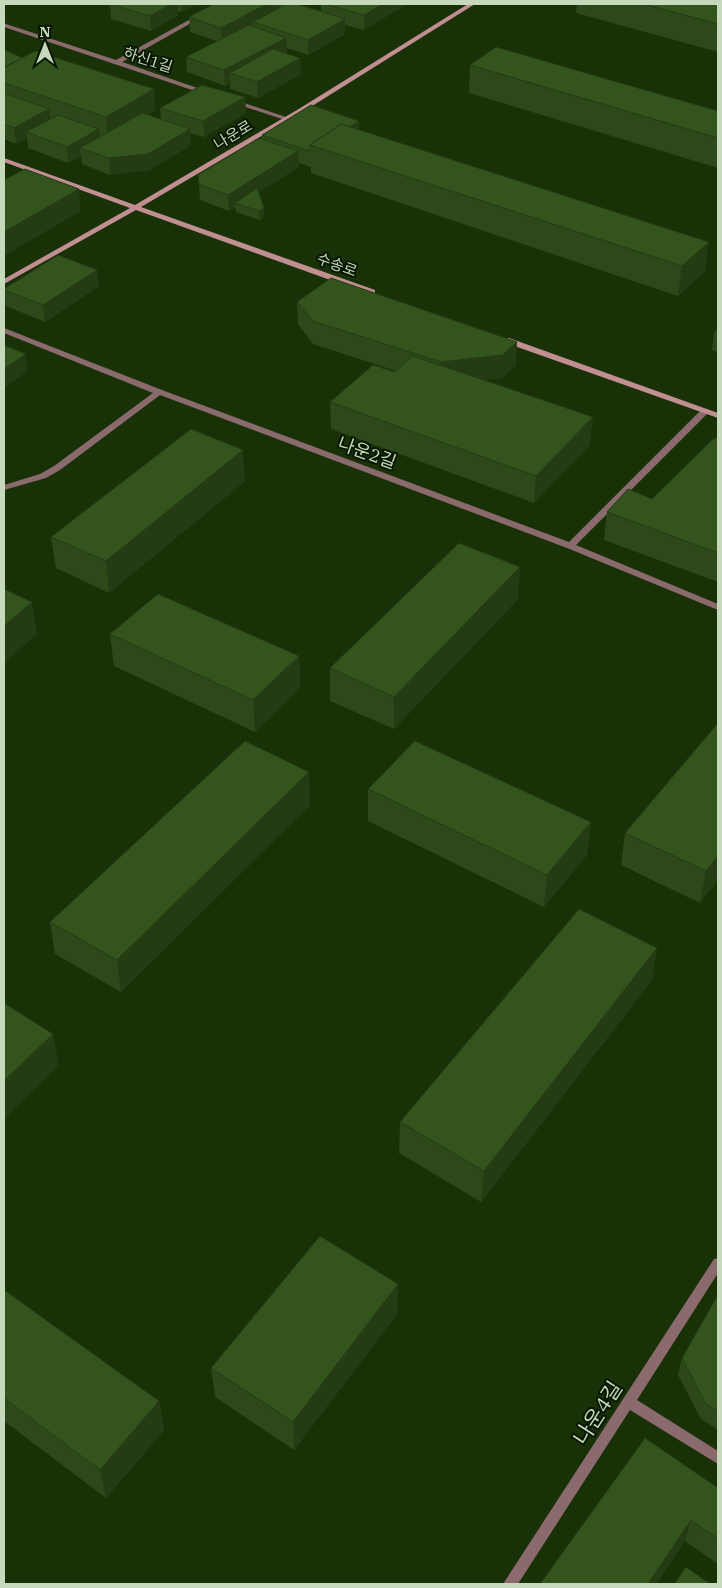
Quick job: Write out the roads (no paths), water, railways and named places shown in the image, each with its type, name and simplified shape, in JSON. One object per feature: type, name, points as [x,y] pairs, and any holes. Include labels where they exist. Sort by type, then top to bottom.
[{"type":"street","points":[[116,63],[222,4]]},
{"type":"street","name":"나운로","points":[[4,282],[136,208],[472,4]]},
{"type":"street","name":"하신1길","points":[[4,26],[219,97]]},
{"type":"street","points":[[228,100],[284,118]]},
{"type":"street","name":"수송로","points":[[4,160],[378,294]]},
{"type":"street","name":"나운2길","points":[[4,330],[159,392],[570,546],[718,607]]},
{"type":"street","points":[[498,338],[718,416]]},
{"type":"street","points":[[4,488],[43,476],[57,468],[159,392]]},
{"type":"street","points":[[570,546],[705,411]]},
{"type":"street","name":"나운4길","points":[[510,1584],[718,1263]]},
{"type":"street","points":[[629,1402],[718,1458]]}]
